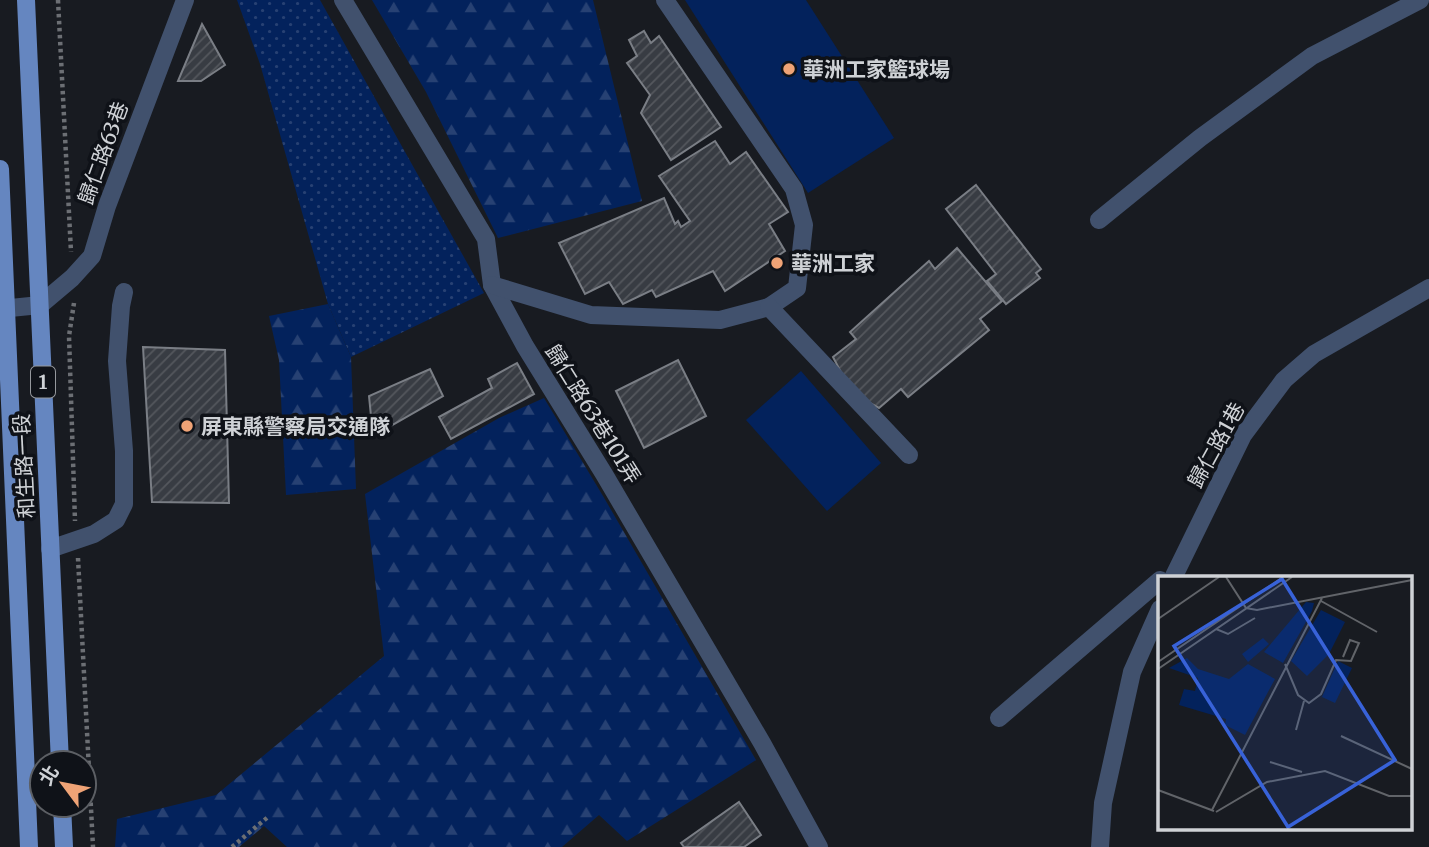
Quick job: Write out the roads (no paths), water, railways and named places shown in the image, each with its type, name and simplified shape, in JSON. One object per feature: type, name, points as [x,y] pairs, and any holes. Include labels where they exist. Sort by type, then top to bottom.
[{"type":"main road","name":"和生路一段","points":[[26,0],[59,749]]},
{"type":"main road","name":"和生路一段","points":[[0,169],[3,309],[29,847]]},
{"type":"main road","points":[[63,819],[64,847]]},
{"type":"street","name":"歸仁路63巷","points":[[40,305],[72,278],[92,256],[107,206],[185,0]]},
{"type":"street","name":"歸仁路63巷101弄","points":[[343,0],[486,239],[492,285],[525,346],[604,474],[762,743],[819,847]]},
{"type":"street","points":[[492,285],[590,314],[720,320],[769,307],[797,288],[804,225],[794,189],[665,0]]},
{"type":"street","points":[[1099,220],[1200,138],[1312,56],[1420,0]]},
{"type":"street","name":"歸仁路1巷","points":[[1177,570],[1244,435],[1284,380],[1314,354],[1429,288]]},
{"type":"street","points":[[50,549],[94,534],[116,520],[124,504],[124,451],[117,361],[124,292]]},
{"type":"street","points":[[3,309],[40,305]]},
{"type":"street","points":[[769,307],[909,455]]},
{"type":"street","points":[[999,718],[1158,582]]},
{"type":"street","points":[[1100,847],[1102,803],[1132,672],[1158,614]]},
{"type":"place","name":"華洲工家籃球場","points":[[789,69]]},
{"type":"place","name":"華洲工家","points":[[777,263]]},
{"type":"place","name":"屏東縣警察局交通隊","points":[[187,426]]}]
